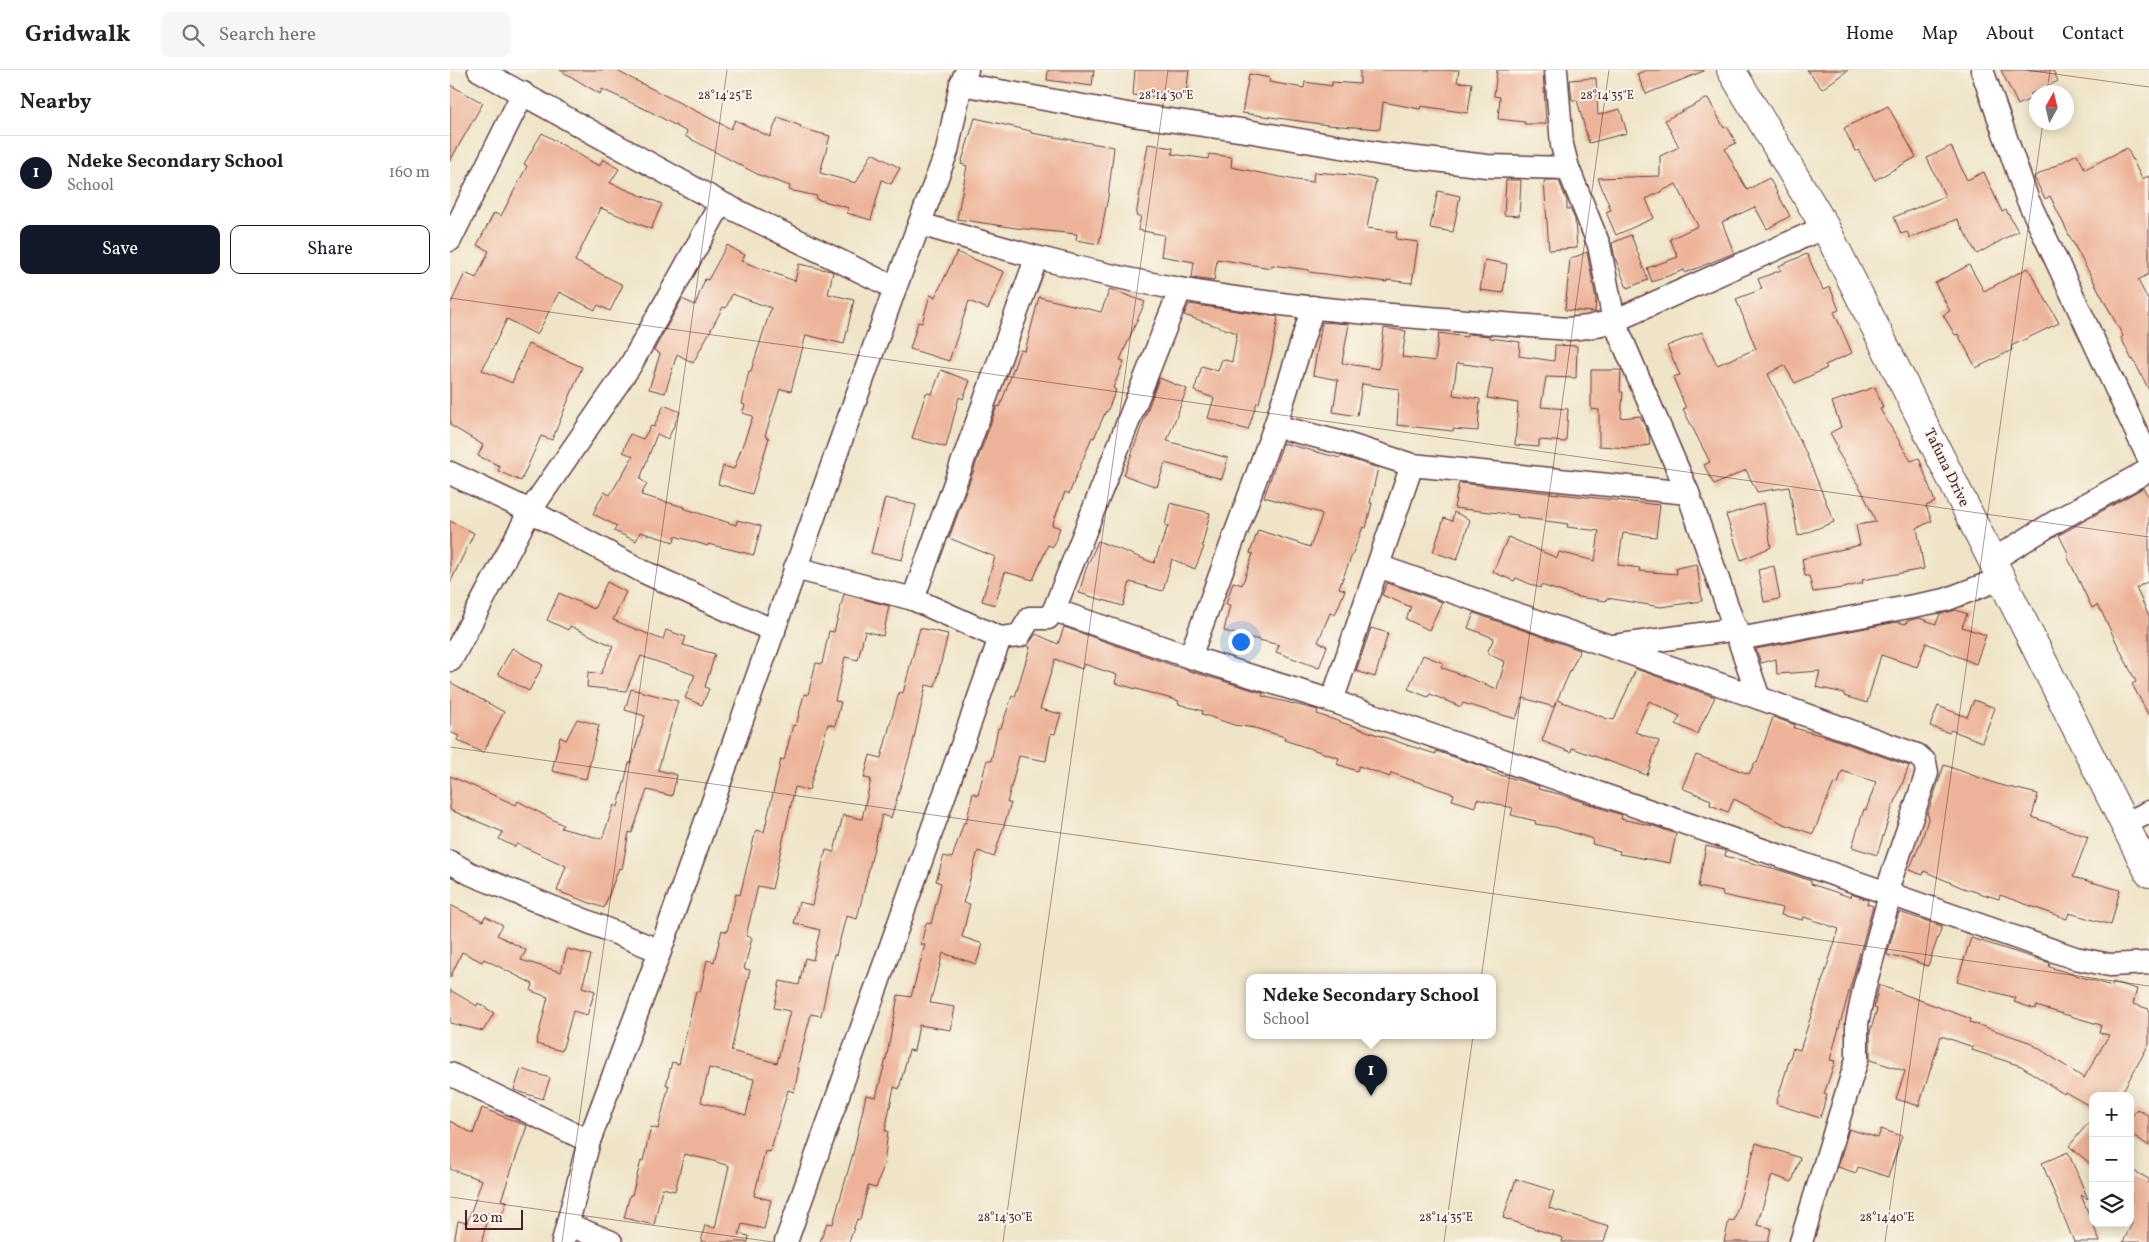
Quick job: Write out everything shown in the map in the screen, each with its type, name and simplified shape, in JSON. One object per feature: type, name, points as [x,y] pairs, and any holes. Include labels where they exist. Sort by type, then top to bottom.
[{"type":"main road","name":"Tafuna Drive","points":[[1731,70],[1825,227],[1996,570],[2137,818],[2149,873]]},
{"type":"street","points":[[479,70],[720,203],[895,288]]},
{"type":"street","points":[[1556,70],[1562,145],[1568,168],[1599,245],[1614,321],[1688,493],[1759,698]]},
{"type":"street","points":[[1982,70],[2027,198],[2149,459]]},
{"type":"street","points":[[611,1242],[566,1234],[589,1141],[660,951],[895,288],[947,151],[964,75],[1133,115],[1247,131],[1382,154],[1487,166],[1568,168]]},
{"type":"street","points":[[450,240],[523,93]]},
{"type":"street","points":[[451,660],[530,511],[630,366],[720,203]]},
{"type":"street","points":[[920,224],[1036,259],[1180,290],[1313,307],[1568,329],[1614,321],[1825,227]]},
{"type":"street","points":[[913,599],[1036,259]]},
{"type":"street","points":[[795,568],[913,599],[1000,638],[1019,636],[1030,618],[1048,618],[1054,610],[1180,290]]},
{"type":"street","points":[[1190,657],[1275,426],[1313,307]]},
{"type":"street","points":[[1275,426],[1343,443],[1412,466],[1548,481],[1688,493]]},
{"type":"street","points":[[1332,701],[1412,466]]},
{"type":"street","points":[[1608,647],[1738,634],[1946,600],[1996,570],[2060,519],[2149,470]]},
{"type":"street","points":[[450,473],[530,511],[642,571],[774,631]]},
{"type":"street","points":[[1378,566],[1759,698],[1917,755],[1925,762],[1927,773],[1888,894],[1865,985],[1858,1023],[1857,1059],[1801,1242]]},
{"type":"street","points":[[1054,610],[1190,657],[1332,701],[2075,958],[2110,965],[2149,963]]},
{"type":"street","points":[[786,1242],[1000,638]]},
{"type":"street","points":[[450,862],[471,874],[660,951]]},
{"type":"street","points":[[450,1074],[589,1141]]},
{"type":"building","points":[[560,70],[615,70],[731,129],[735,120],[770,137],[778,117],[801,126],[800,128],[830,136],[820,173],[856,183],[872,153],[900,168],[891,184],[882,180],[871,220],[847,213],[849,208],[816,199],[817,196],[789,190],[790,186],[759,175],[685,136],[687,132],[651,112],[602,89],[600,94]]},
{"type":"building","points":[[1048,70],[1094,70],[1092,86],[1047,80]]},
{"type":"building","points":[[1135,70],[1189,70],[1186,95],[1154,92],[1154,97],[1133,95]]},
{"type":"building","points":[[1360,70],[1459,70],[1457,82],[1472,83],[1468,113],[1421,106],[1420,109],[1383,102],[1380,129],[1328,125],[1242,113],[1249,74],[1270,78],[1269,82],[1304,88],[1305,82],[1332,86],[1332,82],[1360,84]]},
{"type":"building","points":[[1497,70],[1543,70],[1546,124],[1524,124],[1525,122],[1498,119],[1500,97],[1494,96]]},
{"type":"building","points":[[1647,70],[1704,71],[1646,94],[1637,74]]},
{"type":"building","points":[[1807,70],[1848,70],[1822,89]]},
{"type":"building","points":[[2001,70],[2053,70],[2058,81],[2049,85],[2029,85],[2029,100],[2018,105]]},
{"type":"building","points":[[1596,78],[1598,115],[1620,109],[1627,133],[1589,143],[1577,100],[1572,100],[1570,80]]},
{"type":"building","points":[[450,85],[483,103],[450,161]]},
{"type":"building","points":[[1708,98],[1724,128],[1727,126],[1736,143],[1725,149],[1747,190],[1769,178],[1790,216],[1767,229],[1755,207],[1722,222],[1734,253],[1685,273],[1684,270],[1652,282],[1647,268],[1678,257],[1670,239],[1698,226],[1676,184],[1646,199],[1654,218],[1616,235],[1606,212],[1611,210],[1598,178],[1660,176],[1660,156],[1679,147],[1665,120]]},
{"type":"building","points":[[1888,106],[1916,157],[1875,180],[1858,150],[1855,151],[1844,128]]},
{"type":"building","points":[[975,118],[1031,131],[1031,133],[1114,147],[1108,197],[1099,244],[1076,240],[1077,234],[1016,228],[957,219],[967,166],[961,164]]},
{"type":"building","points":[[542,133],[599,166],[603,159],[619,169],[610,183],[662,204],[651,229],[601,208],[575,261],[623,285],[610,311],[598,305],[595,310],[559,292],[537,335],[507,319],[482,370],[512,383],[528,344],[582,367],[552,440],[541,436],[521,481],[498,471],[500,466],[478,456],[483,445],[450,425],[450,305],[465,273],[476,278],[489,251],[477,245],[494,213],[501,216],[527,166],[524,164]]},
{"type":"building","points":[[1148,144],[1173,148],[1172,154],[1208,159],[1209,154],[1232,157],[1231,167],[1295,180],[1313,182],[1314,172],[1351,175],[1376,180],[1367,228],[1397,232],[1396,239],[1418,242],[1412,283],[1387,280],[1387,282],[1309,272],[1309,270],[1272,265],[1271,268],[1217,259],[1214,281],[1192,278],[1194,262],[1161,256],[1164,235],[1138,230],[1141,216],[1136,216]]},
{"type":"building","points":[[1951,146],[1967,180],[1984,172],[2002,212],[2006,210],[2018,231],[1977,254],[1957,219],[1910,238],[1907,232],[1901,234],[1894,217],[1945,196],[1927,158]]},
{"type":"building","points":[[2127,148],[2142,179],[2149,176],[2149,274],[2138,280],[2149,302],[2149,390],[2132,360],[2121,338],[2123,336],[2050,196],[2045,199],[2034,177],[2077,154],[2085,169]]},
{"type":"building","points":[[1506,180],[1521,180],[1519,216],[1504,215]]},
{"type":"building","points":[[1544,181],[1559,181],[1567,201],[1567,209],[1570,209],[1575,219],[1577,248],[1549,250]]},
{"type":"building","points":[[1438,191],[1460,196],[1453,232],[1430,228]]},
{"type":"building","points":[[1631,235],[1648,280],[1627,288],[1615,258],[1612,243]]},
{"type":"building","points":[[727,245],[745,255],[741,261],[795,281],[799,264],[831,271],[833,272],[828,294],[854,300],[844,344],[806,335],[791,391],[780,389],[765,436],[769,438],[752,494],[718,484],[723,466],[734,469],[753,416],[742,413],[745,405],[742,404],[749,371],[751,371],[771,308],[732,294],[726,308],[723,307],[693,363],[677,354],[665,393],[649,389],[660,354],[654,350],[682,299],[695,305],[705,279],[708,280]]},
{"type":"building","points":[[957,252],[1004,272],[988,309],[969,301],[949,361],[910,349],[918,322],[922,323],[930,295],[935,297]]},
{"type":"building","points":[[1587,252],[1596,299],[1595,312],[1565,310],[1570,259]]},
{"type":"building","points":[[1807,254],[1823,290],[1830,287],[1839,310],[1834,312],[1852,353],[1825,365],[1827,368],[1795,383],[1784,365],[1768,374],[1806,453],[1834,522],[1798,536],[1789,487],[1757,492],[1746,470],[1714,485],[1704,465],[1710,462],[1683,409],[1686,408],[1673,377],[1680,375],[1667,346],[1702,332],[1717,365],[1756,349],[1736,299],[1762,289],[1758,279],[1781,270],[1779,266]]},
{"type":"building","points":[[1485,260],[1507,264],[1503,293],[1480,290]]},
{"type":"building","points":[[1969,265],[1984,291],[2028,268],[2059,323],[2011,346],[2012,350],[1976,368],[1958,334],[1955,335],[1943,315],[1950,311],[1935,283]]},
{"type":"building","points":[[1110,289],[1145,302],[1120,360],[1124,361],[1113,388],[1116,390],[1107,412],[1094,438],[1092,437],[1069,494],[1065,492],[1052,525],[1060,528],[1053,547],[1048,545],[1033,580],[1005,572],[995,605],[982,601],[995,557],[949,538],[997,406],[1000,407],[1020,350],[1025,351],[1039,297],[1101,312]]},
{"type":"building","points":[[1189,304],[1278,317],[1272,353],[1259,403],[1257,402],[1248,430],[1208,418],[1214,398],[1194,391],[1202,366],[1218,371],[1222,359],[1232,362],[1237,333],[1184,315]]},
{"type":"building","points":[[1322,322],[1349,324],[1342,363],[1379,369],[1384,328],[1406,331],[1402,357],[1435,361],[1439,333],[1467,337],[1467,334],[1490,336],[1490,338],[1520,342],[1519,356],[1554,361],[1555,345],[1577,346],[1576,378],[1546,377],[1541,407],[1568,409],[1566,442],[1539,440],[1539,447],[1515,445],[1518,403],[1487,398],[1493,368],[1457,363],[1453,395],[1480,399],[1478,431],[1453,429],[1453,431],[1397,425],[1399,389],[1362,384],[1357,416],[1333,412],[1338,380],[1313,375]]},
{"type":"building","points":[[941,370],[970,381],[963,399],[959,397],[946,447],[912,438],[926,393],[932,394]]},
{"type":"building","points":[[1591,370],[1621,370],[1620,392],[1623,392],[1621,418],[1640,416],[1649,435],[1650,445],[1628,448],[1599,446],[1599,410],[1591,409]]},
{"type":"building","points":[[1159,378],[1187,389],[1167,441],[1228,458],[1222,479],[1165,463],[1157,487],[1124,475]]},
{"type":"building","points":[[1875,387],[1883,408],[1880,409],[1911,461],[1919,458],[1935,502],[1926,506],[1932,521],[1917,528],[1924,569],[1862,580],[1863,583],[1843,588],[1813,592],[1809,576],[1805,576],[1802,559],[1860,545],[1856,525],[1876,522],[1862,491],[1836,449],[1838,447],[1830,433],[1841,427],[1832,402]]},
{"type":"building","points":[[664,405],[680,412],[668,439],[657,434],[640,479],[647,484],[641,495],[684,507],[736,525],[737,520],[761,526],[754,555],[708,544],[708,546],[675,536],[674,542],[640,532],[636,541],[614,531],[617,526],[593,514],[604,492],[610,495],[633,456],[623,452],[630,434],[643,439],[651,426],[654,427]]},
{"type":"building","points":[[1283,443],[1340,458],[1341,456],[1378,468],[1366,528],[1363,527],[1339,588],[1345,590],[1335,615],[1330,613],[1318,642],[1327,646],[1319,668],[1276,652],[1279,645],[1224,631],[1230,605],[1226,604],[1233,582],[1242,585],[1253,554],[1250,553],[1258,530],[1310,547],[1322,516],[1321,513],[1264,497]]},
{"type":"building","points":[[1459,483],[1660,505],[1656,537],[1623,533],[1618,565],[1640,568],[1639,571],[1677,574],[1676,568],[1697,564],[1702,601],[1661,607],[1607,598],[1606,601],[1578,597],[1541,585],[1540,588],[1516,578],[1514,581],[1493,572],[1508,537],[1557,558],[1559,552],[1595,561],[1599,531],[1567,527],[1568,524],[1517,517],[1518,515],[1454,508]]},
{"type":"building","points":[[2143,488],[2149,497],[2149,581],[2136,588],[2149,616],[2149,716],[2132,684],[2136,682],[2101,611],[2097,605],[2092,608],[2059,535]]},
{"type":"building","points":[[885,498],[916,505],[902,560],[871,553]]},
{"type":"building","points":[[1170,503],[1210,513],[1202,546],[1204,547],[1195,569],[1172,559],[1163,591],[1130,582],[1123,606],[1079,593],[1086,569],[1098,541],[1154,563],[1168,526],[1165,526]]},
{"type":"building","points":[[1764,503],[1771,547],[1741,560],[1726,515]]},
{"type":"building","points":[[1454,512],[1470,520],[1457,560],[1433,552],[1444,518],[1452,521]]},
{"type":"building","points":[[450,521],[474,533],[450,583]]},
{"type":"building","points":[[1774,566],[1780,599],[1764,602],[1758,570]]},
{"type":"building","points":[[607,582],[626,592],[613,620],[663,640],[666,630],[686,637],[683,645],[715,654],[705,687],[709,689],[702,705],[685,698],[695,675],[641,656],[626,691],[587,687],[588,672],[601,674],[613,646],[570,626],[568,630],[547,620],[559,593],[594,609]]},
{"type":"building","points":[[1387,583],[1442,602],[1429,630],[1406,619],[1411,607],[1382,595]]},
{"type":"building","points":[[844,594],[889,606],[883,636],[865,631],[858,660],[845,657],[835,701],[841,702],[835,726],[828,724],[809,790],[795,787],[772,889],[758,886],[746,936],[752,938],[744,969],[750,970],[731,1051],[777,1063],[790,1011],[774,1008],[780,981],[799,985],[805,958],[813,960],[820,930],[794,923],[799,902],[812,905],[826,850],[834,852],[843,815],[862,819],[871,779],[864,778],[870,755],[881,758],[899,692],[903,693],[920,628],[948,634],[935,687],[926,685],[911,751],[891,818],[882,815],[857,919],[846,916],[836,955],[834,954],[821,1016],[811,1014],[797,1068],[799,1068],[794,1092],[788,1090],[770,1152],[765,1151],[754,1196],[771,1200],[764,1229],[742,1224],[739,1234],[749,1236],[748,1242],[701,1242],[705,1225],[715,1228],[729,1166],[684,1154],[675,1191],[662,1188],[654,1225],[624,1218],[641,1161],[643,1161],[651,1127],[658,1129],[669,1085],[666,1085],[672,1062],[679,1064],[696,991],[700,992],[707,960],[714,962],[722,930],[727,932],[736,894],[740,895],[756,830],[764,832],[781,759],[784,760],[793,725],[796,726],[804,694],[808,695],[816,663],[822,664],[829,631],[834,632]],"holes":[[[709,1068],[754,1079],[746,1115],[701,1102]]]},
{"type":"building","points":[[1956,610],[1967,614],[1962,627],[1986,635],[1976,664],[1926,643],[1917,667],[1881,655],[1867,703],[1844,696],[1844,693],[1816,687],[1820,671],[1777,674],[1776,659],[1761,663],[1756,649],[1897,622],[1906,624],[1907,621],[1919,618],[1936,624],[1940,614]]},
{"type":"building","points":[[1474,613],[1580,650],[1557,700],[1608,719],[1614,720],[1636,669],[1715,697],[1697,734],[1676,724],[1680,716],[1649,701],[1635,732],[1659,741],[1647,775],[1572,748],[1571,752],[1542,741],[1556,702],[1554,707],[1523,698],[1516,719],[1463,703],[1461,707],[1430,694],[1428,697],[1408,689],[1423,655],[1443,663],[1441,667],[1497,689],[1505,662],[1487,653],[1494,638],[1468,628]]},
{"type":"building","points":[[1064,627],[1186,670],[1263,693],[1262,696],[1318,710],[1317,714],[1410,746],[1436,754],[1436,751],[1487,768],[1486,771],[1539,786],[1538,789],[1622,815],[1621,819],[1654,826],[1676,834],[1670,863],[1619,854],[1620,851],[1592,844],[1593,839],[1555,827],[1535,824],[1536,821],[1511,815],[1513,808],[1477,799],[1475,807],[1452,800],[1454,794],[1391,773],[1390,777],[1359,766],[1357,771],[1337,764],[1339,758],[1284,740],[1285,737],[1255,728],[1234,725],[1202,714],[1203,711],[1178,704],[1179,701],[1115,683],[1117,675],[1084,664],[1082,669],[1055,659],[1040,709],[1061,714],[1055,734],[1051,733],[1046,761],[1019,756],[1007,803],[1011,803],[994,857],[978,851],[963,903],[970,904],[962,937],[983,944],[976,964],[943,953],[930,1003],[955,1007],[951,1030],[919,1025],[914,1051],[909,1050],[899,1089],[894,1087],[885,1131],[888,1131],[884,1165],[876,1188],[868,1186],[860,1220],[857,1219],[849,1242],[820,1242],[827,1223],[833,1224],[854,1150],[866,1095],[876,1097],[887,1055],[898,995],[911,997],[925,945],[921,944],[926,923],[931,924],[941,883],[936,881],[944,856],[952,858],[964,822],[966,823],[973,793],[978,795],[987,760],[991,761],[998,728],[1001,728],[1012,696],[1015,697],[1030,647],[1027,646],[1036,634],[1058,644]]},
{"type":"building","points":[[1371,628],[1388,633],[1375,677],[1356,671]]},
{"type":"building","points":[[512,648],[543,665],[529,691],[498,674]]},
{"type":"building","points":[[450,682],[504,712],[483,753],[457,740],[459,736],[450,732]]},
{"type":"building","points":[[631,689],[678,701],[658,770],[677,775],[672,796],[647,790],[632,833],[629,832],[622,869],[619,868],[604,908],[557,891],[566,866],[517,844],[515,847],[499,839],[503,832],[450,810],[450,776],[516,805],[518,801],[563,825],[561,828],[602,839],[614,805],[618,807],[629,763],[631,763],[645,716],[625,710]]},
{"type":"building","points":[[1974,700],[1995,708],[1982,742],[1951,730],[1949,733],[1930,726],[1938,706],[1967,717]]},
{"type":"building","points":[[1773,717],[1795,725],[1794,728],[1828,737],[1909,766],[1893,805],[1877,855],[1852,847],[1864,809],[1866,810],[1876,782],[1842,771],[1838,784],[1834,783],[1813,834],[1784,824],[1734,799],[1728,812],[1710,805],[1711,800],[1682,788],[1696,755],[1749,774],[1755,762],[1757,763]]},
{"type":"building","points":[[577,719],[599,725],[586,779],[552,771],[560,737],[566,740]]},
{"type":"building","points":[[1944,765],[2000,785],[2038,794],[2032,817],[2088,837],[2073,877],[2120,890],[2111,925],[2069,913],[2067,919],[2000,895],[1999,899],[1963,888],[1924,871],[1923,875],[1909,870],[1922,839],[1929,816],[1927,815]]},
{"type":"building","points":[[1706,846],[1726,851],[1725,856],[1779,870],[1811,881],[1811,884],[1850,897],[1851,894],[1868,900],[1867,904],[1873,906],[1830,1060],[1835,1061],[1824,1094],[1827,1095],[1820,1118],[1776,1104],[1793,1048],[1800,1050],[1839,929],[1804,917],[1803,920],[1781,915],[1783,908],[1722,895],[1723,892],[1698,887]]},
{"type":"building","points":[[450,905],[483,921],[485,916],[503,925],[497,935],[526,950],[521,960],[561,972],[567,949],[591,955],[582,987],[595,991],[587,1015],[573,1011],[562,1051],[536,1044],[548,997],[531,991],[533,984],[484,959],[482,962],[462,952],[450,978]]},
{"type":"building","points":[[1899,912],[1942,926],[1928,966],[1899,956],[1899,958],[1887,955]]},
{"type":"building","points":[[1971,938],[2050,963],[2049,967],[2112,986],[2113,982],[2137,989],[2133,1004],[2149,1009],[2149,1044],[2122,1092],[2089,1092],[2089,1106],[2065,1092],[2064,1094],[2021,1066],[1972,1050],[1973,1047],[1941,1036],[1919,1106],[1896,1099],[1905,1071],[1870,1060],[1870,1032],[1877,1009],[1874,1008],[1879,985],[1971,1019],[1970,1022],[2029,1042],[2084,1078],[2109,1035],[2099,1033],[2101,1025],[2036,1006],[2035,1009],[2014,1002],[2016,998],[1957,982]]},
{"type":"building","points":[[450,990],[477,1006],[478,1003],[494,1013],[483,1031],[450,1023]]},
{"type":"building","points":[[521,1069],[550,1078],[543,1099],[514,1090]]},
{"type":"building","points":[[482,1108],[527,1126],[501,1200],[507,1201],[501,1217],[488,1213],[482,1242],[454,1242],[458,1221],[467,1223],[482,1180],[450,1169],[450,1121],[473,1134]]},
{"type":"building","points":[[2137,1109],[2149,1116],[2149,1146],[2134,1136],[2134,1113]]},
{"type":"building","points":[[2089,1122],[2089,1163],[2069,1146]]},
{"type":"building","points":[[1849,1129],[1878,1138],[1881,1129],[1902,1136],[1888,1177],[1858,1167],[1856,1173],[1838,1167]]},
{"type":"building","points":[[1756,1143],[1800,1158],[1792,1182],[1772,1175],[1757,1225],[1771,1228],[1768,1242],[1724,1242],[1729,1220],[1734,1221]]},
{"type":"building","points":[[2068,1152],[2088,1199],[2081,1195],[2089,1215],[2089,1227],[2094,1227],[2100,1242],[2074,1242],[2042,1163]]},
{"type":"building","points":[[2134,1171],[2149,1179],[2149,1242],[2123,1242],[2130,1227],[2134,1227]]},
{"type":"building","points":[[1516,1179],[1554,1191],[1549,1208],[1609,1226],[1604,1242],[1562,1242],[1563,1238],[1503,1218]]},
{"type":"place","name":"Ndeke Secondary School","points":[[1371,1096]]}]
